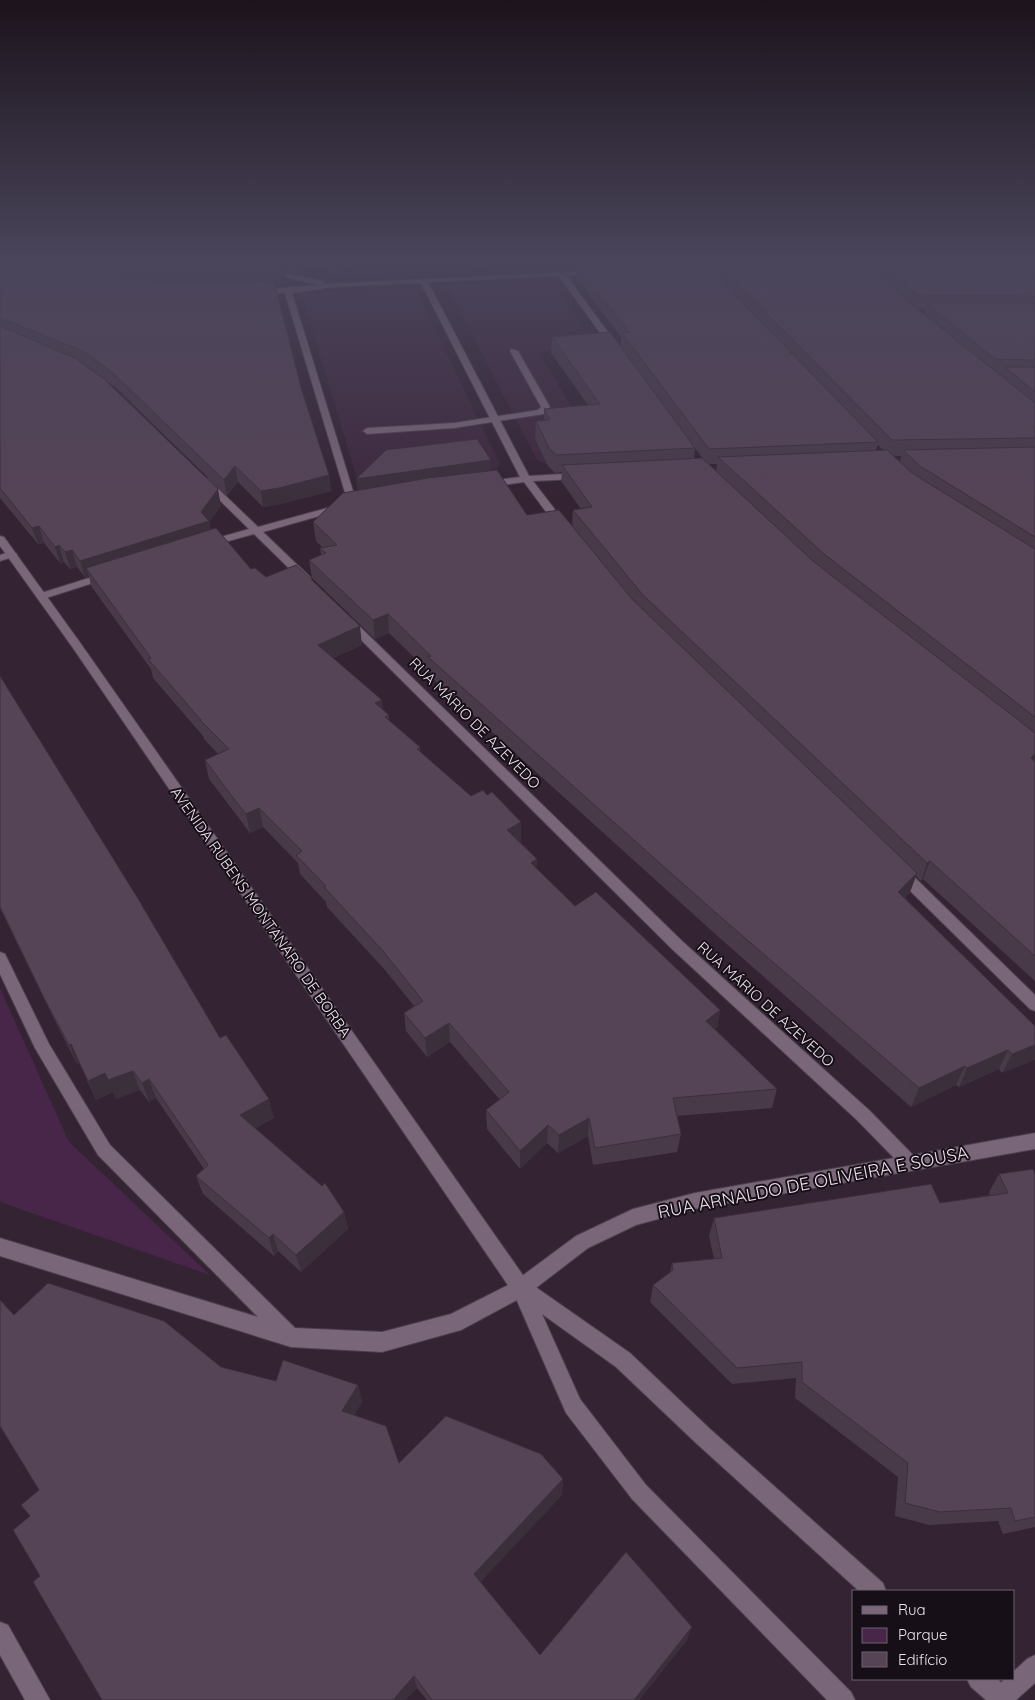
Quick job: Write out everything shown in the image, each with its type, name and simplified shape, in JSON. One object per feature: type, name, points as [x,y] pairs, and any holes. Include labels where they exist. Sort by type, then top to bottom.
[{"type":"street","points":[[198,547],[356,503],[304,341]]},
{"type":"street","points":[[455,341],[526,479],[567,532]]},
{"type":"street","points":[[611,341],[618,351]]},
{"type":"street","points":[[367,431],[430,428],[541,412],[546,407],[514,351]]},
{"type":"street","points":[[194,470],[311,585]]},
{"type":"street","points":[[477,485],[526,479],[585,476]]},
{"type":"street","name":"AVENIDA RUBENS MONTANARO DE BORBA","points":[[0,539],[6,556],[42,596],[521,1288],[573,1406],[633,1484],[843,1700]]},
{"type":"street","points":[[42,596],[123,571]]},
{"type":"street","name":"RUA MÁRIO DE AZEVEDO","points":[[339,613],[677,945],[864,1116],[910,1163]]},
{"type":"street","points":[[888,861],[1035,1005]]},
{"type":"street","points":[[0,958],[43,1048],[104,1150],[291,1337]]},
{"type":"street","name":"RUA ARNALDO DE OLIVEIRA E SOUSA","points":[[0,1247],[291,1337],[382,1342],[454,1323],[521,1288],[582,1242],[633,1217],[694,1201],[1035,1141]]},
{"type":"street","name":"AVENIDA RUBENS MONTANARO DE BORBA","points":[[521,1288],[623,1360],[703,1436],[873,1590]]},
{"type":"street","points":[[0,1633],[38,1700]]},
{"type":"street","points":[[980,1680],[1002,1699],[1035,1667]]},
{"type":"shaded area","points":[[316,341],[440,341],[500,464],[497,468],[378,484],[357,479]]},
{"type":"shaded area","points":[[476,341],[594,341],[597,346],[539,352],[580,422],[585,462],[546,464],[537,460]]},
{"type":"green space","points":[[0,988],[69,1142],[210,1275],[0,1202]]},
{"type":"building","points":[[0,341],[36,341],[75,358],[104,379],[218,489],[201,512],[209,521],[80,561],[72,550],[65,552],[59,545],[55,547],[39,526],[32,528],[0,488]]},
{"type":"building","points":[[59,341],[289,341],[301,388],[329,475],[261,491],[235,466],[224,480],[113,373],[83,351]]},
{"type":"building","points":[[555,341],[617,341],[695,448],[556,455],[549,448],[536,421],[550,420],[544,409],[600,404]]},
{"type":"building","points":[[628,341],[780,341],[878,442],[709,449]]},
{"type":"building","points":[[794,341],[958,341],[1035,403],[1035,438],[892,440]]},
{"type":"building","points":[[973,341],[1035,341],[1035,360],[995,359]]},
{"type":"building","points":[[1005,367],[1035,367],[1035,392]]},
{"type":"building","points":[[477,439],[491,460],[356,479],[386,450]]},
{"type":"building","points":[[1035,447],[1035,537],[920,466],[903,450]]},
{"type":"building","points":[[887,450],[912,473],[1035,549],[1035,717],[824,554],[718,457]]},
{"type":"building","points":[[702,458],[813,561],[1035,733],[1035,753],[1031,758],[1035,762],[1035,956],[930,861],[927,863],[643,595],[573,510],[592,507],[562,465]]},
{"type":"building","points":[[497,470],[527,515],[559,510],[632,599],[917,873],[898,892],[1035,1026],[1035,1045],[1012,1054],[1008,1050],[967,1068],[965,1066],[919,1088],[716,913],[428,657],[431,656],[388,614],[373,620],[309,560],[326,553],[320,548],[337,545],[313,522],[343,493],[428,478]]},
{"type":"building","points":[[216,528],[251,569],[255,568],[266,577],[296,565],[360,626],[318,645],[382,700],[375,703],[389,715],[385,717],[420,747],[417,749],[471,796],[483,790],[487,795],[492,792],[521,822],[507,830],[537,859],[531,863],[575,906],[596,892],[720,1010],[706,1021],[777,1089],[673,1098],[681,1134],[595,1148],[589,1118],[559,1135],[548,1125],[520,1151],[486,1110],[509,1092],[449,1023],[425,1038],[404,1013],[423,1001],[383,951],[296,855],[302,851],[259,808],[246,814],[230,794],[205,760],[229,749],[200,720],[148,659],[151,658],[86,568]]},
{"type":"building","points":[[0,676],[137,897],[220,1038],[226,1035],[269,1099],[240,1115],[322,1186],[325,1183],[344,1212],[296,1255],[273,1234],[269,1238],[196,1176],[208,1165],[149,1079],[142,1083],[133,1071],[108,1080],[105,1073],[88,1081],[71,1044],[69,1045],[45,1000],[0,907]]},
{"type":"building","points":[[1033,1169],[1035,1174],[1035,1517],[1015,1521],[1011,1508],[940,1512],[905,1503],[908,1463],[802,1382],[802,1362],[737,1368],[653,1285],[673,1270],[672,1263],[722,1258],[714,1218],[931,1184],[940,1203],[1008,1193],[999,1174]]},
{"type":"building","points":[[48,1283],[164,1321],[221,1367],[276,1381],[283,1360],[358,1385],[342,1411],[386,1426],[399,1463],[446,1416],[541,1454],[563,1479],[474,1574],[540,1655],[626,1552],[692,1627],[634,1700],[432,1700],[414,1676],[393,1700],[102,1700],[33,1582],[40,1576],[13,1530],[30,1516],[21,1505],[39,1490],[0,1426],[0,1300],[14,1315]]}]
